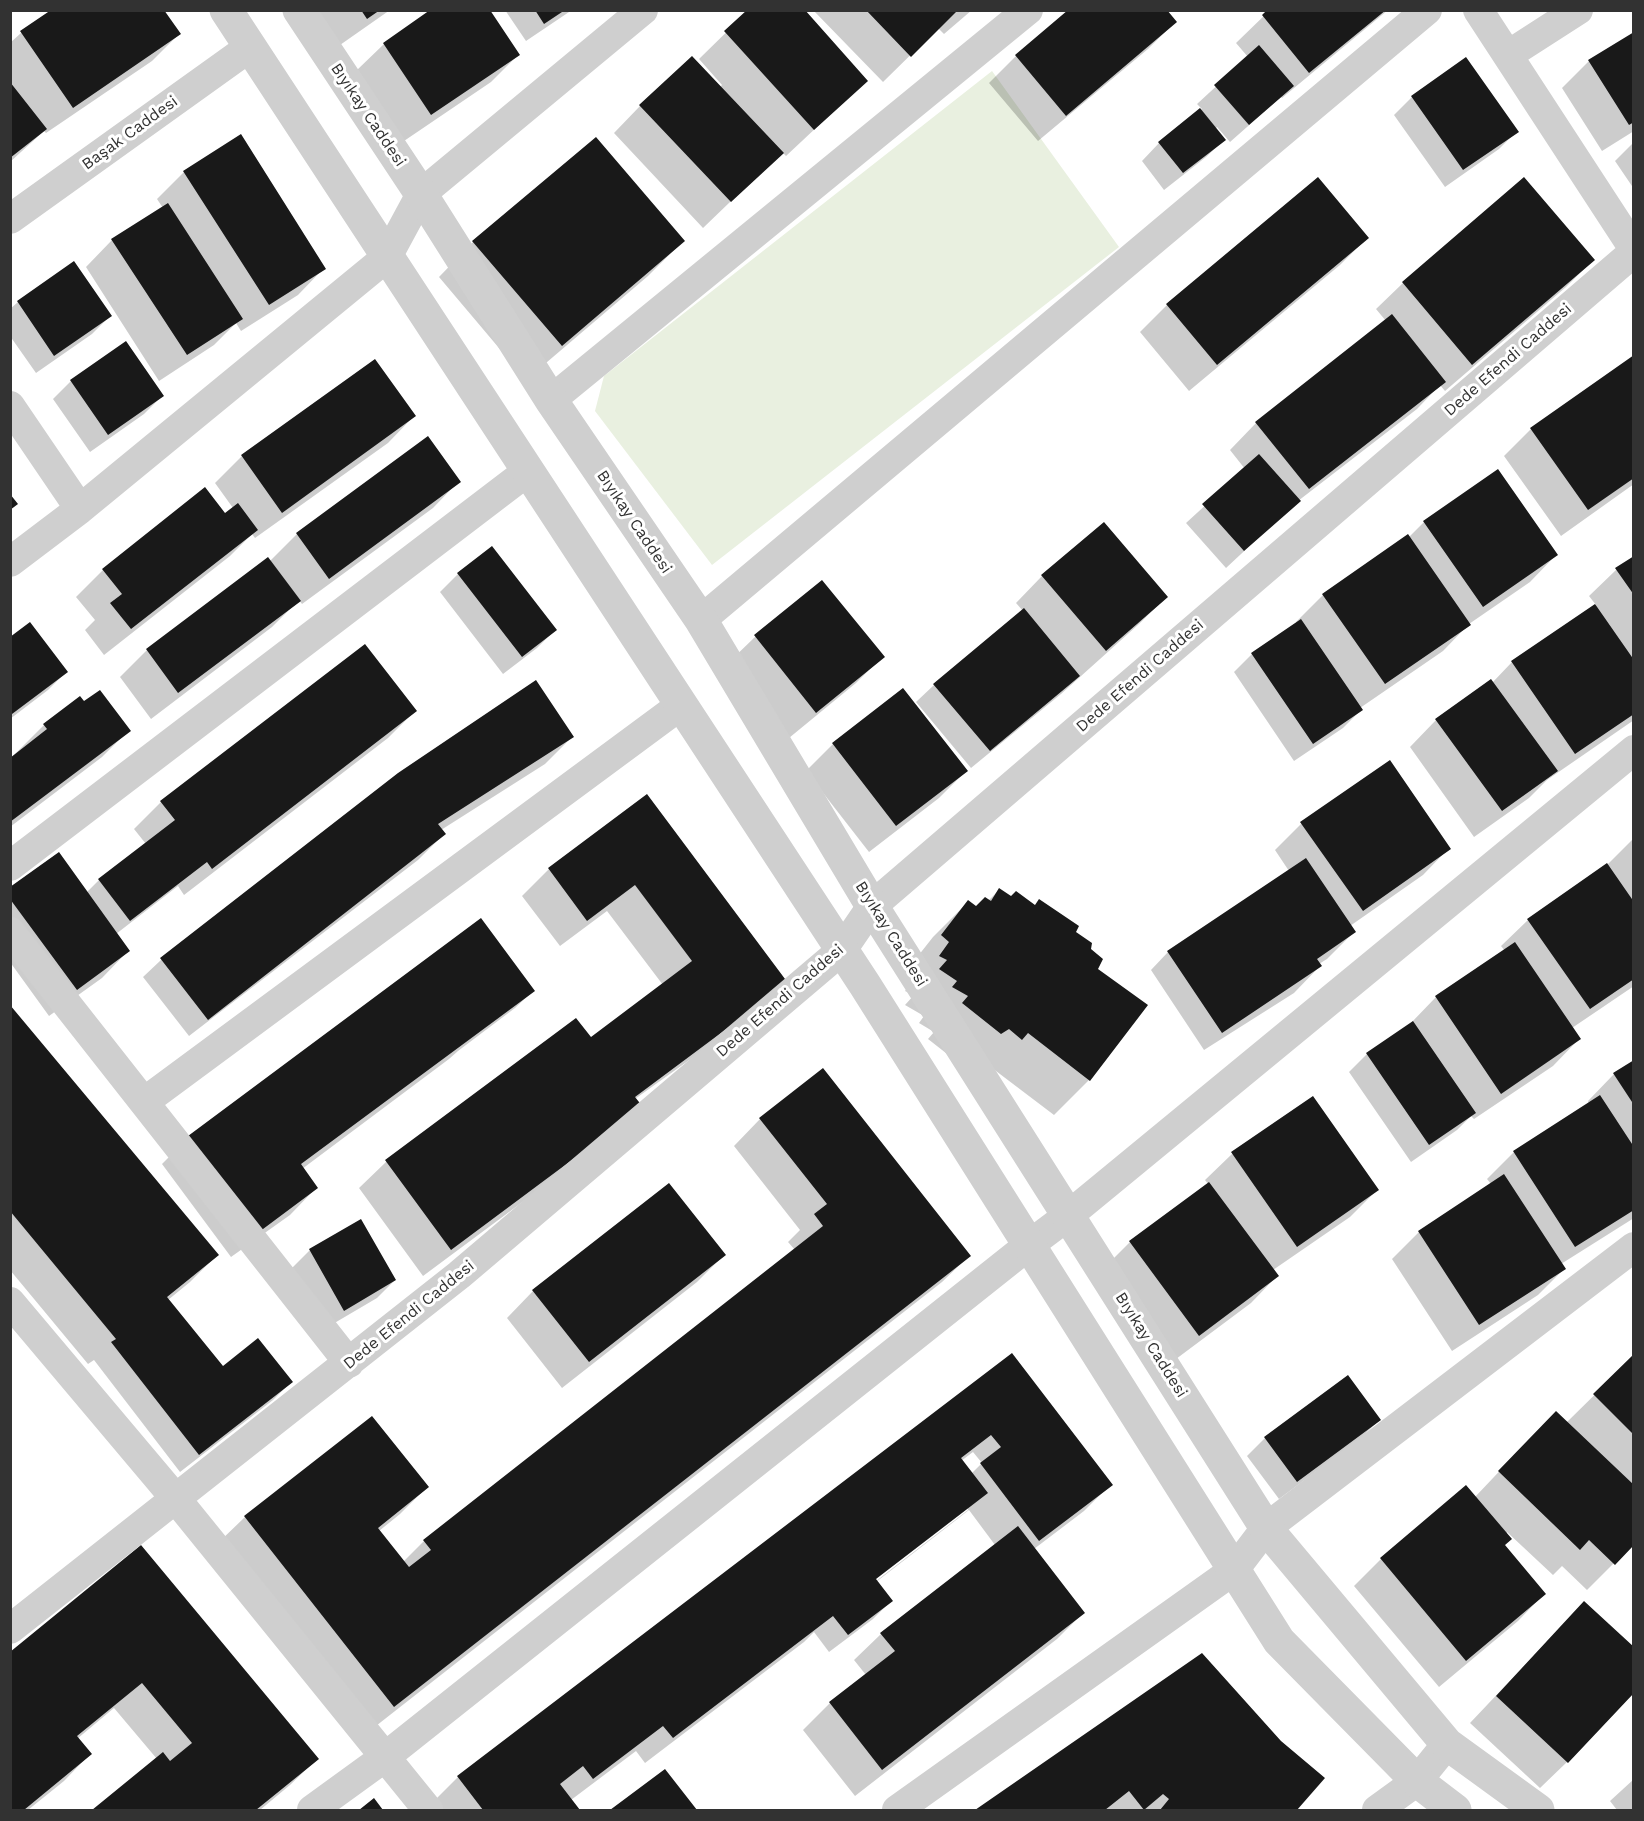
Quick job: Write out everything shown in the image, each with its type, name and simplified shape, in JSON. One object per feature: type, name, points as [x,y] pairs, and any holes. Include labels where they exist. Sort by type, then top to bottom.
[{"type":"street","points":[[226,10],[842,950],[1279,1641],[1417,1781],[1455,1810]]},
{"type":"street","name":"Bıyıkay Caddesi","points":[[299,10],[421,194],[551,400],[701,620],[872,906],[1266,1528],[1447,1744],[1538,1810]]},
{"type":"street","points":[[10,562],[80,509],[387,257],[421,194],[643,10]]},
{"type":"street","points":[[551,400],[1028,10]]},
{"type":"street","points":[[701,620],[1427,10]]},
{"type":"street","points":[[1479,10],[1634,250]]},
{"type":"street","points":[[1508,55],[1578,10]]},
{"type":"street","name":"Başak Caddesi","points":[[10,219],[250,47]]},
{"type":"street","name":"Dede Efendi Caddesi","points":[[10,1629],[468,1267],[842,950],[872,906],[1634,250]]},
{"type":"street","points":[[10,406],[80,509]]},
{"type":"street","points":[[10,866],[528,471]]},
{"type":"street","points":[[144,1102],[681,705]]},
{"type":"street","points":[[312,1810],[385,1757],[1069,1215],[1634,750]]},
{"type":"street","points":[[10,932],[349,1363]]},
{"type":"street","points":[[897,1810],[1234,1570],[1266,1528],[1634,1247]]},
{"type":"street","points":[[10,1302],[176,1499],[428,1810]]},
{"type":"street","points":[[1377,1810],[1417,1781],[1447,1744]]},
{"type":"green space","points":[[992,71],[1119,247],[712,565],[595,411],[604,376]]},
{"type":"building","points":[[51,10],[164,10],[181,34],[73,108],[20,31]]},
{"type":"building","points":[[361,10],[380,10],[367,19]]},
{"type":"building","points":[[430,10],[490,10],[520,55],[431,115],[383,43]]},
{"type":"building","points":[[535,10],[565,10],[544,24]]},
{"type":"building","points":[[747,10],[805,10],[868,81],[814,130],[724,31]]},
{"type":"building","points":[[866,10],[954,10],[956,12],[911,57]]},
{"type":"building","points":[[1068,10],[1167,10],[1177,22],[1066,116],[1015,55]]},
{"type":"building","points":[[1267,10],[1386,10],[1309,73],[1262,15]]},
{"type":"building","points":[[1634,32],[1634,122],[1629,125],[1588,60]]},
{"type":"building","points":[[1259,45],[1294,86],[1249,125],[1214,85]]},
{"type":"building","points":[[692,56],[784,153],[731,202],[639,105]]},
{"type":"building","points":[[1466,57],[1519,132],[1463,170],[1411,96]]},
{"type":"building","points":[[10,82],[47,129],[10,158]]},
{"type":"building","points":[[1200,108],[1226,140],[1183,173],[1158,142]]},
{"type":"building","points":[[241,134],[326,269],[269,305],[183,171]]},
{"type":"building","points":[[596,137],[685,241],[562,346],[472,241]]},
{"type":"building","points":[[1318,177],[1369,238],[1217,365],[1166,304]]},
{"type":"building","points":[[1524,177],[1595,260],[1472,365],[1402,282]]},
{"type":"building","points":[[168,203],[243,319],[187,355],[111,239]]},
{"type":"building","points":[[74,261],[112,316],[54,356],[17,301]]},
{"type":"building","points":[[1392,314],[1446,382],[1309,489],[1255,422]]},
{"type":"building","points":[[126,341],[164,396],[108,435],[70,380]]},
{"type":"building","points":[[1634,355],[1634,478],[1588,510],[1530,428]]},
{"type":"building","points":[[375,359],[416,416],[282,513],[241,455]]},
{"type":"building","points":[[428,436],[461,482],[329,579],[296,533]]},
{"type":"building","points":[[1259,454],[1301,501],[1244,551],[1202,504]]},
{"type":"building","points":[[1498,469],[1558,555],[1483,607],[1423,521]]},
{"type":"building","points":[[205,487],[225,513],[238,503],[258,530],[131,629],[110,603],[122,594],[102,569]]},
{"type":"building","points":[[10,494],[18,504],[10,510]]},
{"type":"building","points":[[1104,522],[1168,597],[1106,651],[1041,575]]},
{"type":"building","points":[[1408,534],[1471,625],[1385,684],[1322,594]]},
{"type":"building","points":[[492,546],[557,630],[522,657],[457,573]]},
{"type":"building","points":[[1634,556],[1634,595],[1615,568]]},
{"type":"building","points":[[268,557],[301,601],[178,693],[146,649]]},
{"type":"building","points":[[822,580],[885,657],[816,713],[754,635]]},
{"type":"building","points":[[1595,604],[1634,660],[1634,714],[1575,754],[1511,661]]},
{"type":"building","points":[[1024,608],[1080,676],[990,751],[933,684]]},
{"type":"building","points":[[1301,619],[1363,710],[1313,744],[1251,653]]},
{"type":"building","points":[[30,622],[68,672],[12,714],[10,712],[10,637]]},
{"type":"building","points":[[365,644],[417,711],[212,869],[207,862],[130,921],[98,879],[175,820],[160,801]]},
{"type":"building","points":[[1491,679],[1558,771],[1502,811],[1435,719]]},
{"type":"building","points":[[536,680],[574,737],[438,824],[446,834],[208,1020],[160,958],[398,773]]},
{"type":"building","points":[[903,688],[968,771],[896,826],[832,743]]},
{"type":"building","points":[[100,690],[131,731],[10,822],[10,758],[47,729],[43,724],[80,696],[84,701]]},
{"type":"building","points":[[1390,760],[1451,849],[1363,911],[1300,822]]},
{"type":"building","points":[[647,794],[788,983],[635,1097],[643,1107],[451,1250],[385,1160],[576,1018],[591,1037],[692,961],[635,885],[587,921],[548,868]]},
{"type":"building","points":[[59,852],[130,951],[77,990],[10,899],[10,887]]},
{"type":"building","points":[[1306,858],[1356,932],[1317,959],[1322,966],[1222,1033],[1167,951]]},
{"type":"building","points":[[1607,863],[1634,902],[1634,979],[1590,1009],[1527,919]]},
{"type":"building","points":[[999,888],[1011,896],[1016,891],[1035,905],[1039,899],[1079,926],[1076,932],[1092,943],[1091,949],[1103,959],[1098,969],[1148,1005],[1090,1081],[1028,1033],[1022,1040],[1009,1029],[1001,1034],[962,1003],[968,996],[952,987],[957,981],[939,969],[947,960],[939,956],[949,942],[941,935],[968,900],[976,906],[985,897],[991,901]]},
{"type":"building","points":[[481,918],[535,991],[301,1164],[318,1188],[259,1232],[188,1136]]},
{"type":"building","points":[[1515,942],[1581,1039],[1501,1094],[1435,996]]},
{"type":"building","points":[[10,1005],[219,1255],[167,1297],[223,1366],[258,1338],[293,1382],[199,1455],[111,1342],[116,1339],[10,1211]]},
{"type":"building","points":[[1413,1021],[1476,1113],[1429,1145],[1366,1053]]},
{"type":"building","points":[[1634,1060],[1634,1105],[1613,1073]]},
{"type":"building","points":[[823,1068],[971,1256],[394,1707],[244,1516],[372,1416],[429,1487],[378,1528],[409,1567],[431,1550],[423,1540],[823,1226],[814,1214],[827,1204],[759,1118]]},
{"type":"building","points":[[1600,1095],[1634,1147],[1634,1210],[1575,1247],[1513,1151]]},
{"type":"building","points":[[1313,1096],[1379,1190],[1297,1247],[1231,1152]]},
{"type":"building","points":[[1504,1174],[1566,1269],[1479,1325],[1418,1231]]},
{"type":"building","points":[[1209,1182],[1279,1276],[1199,1336],[1129,1241]]},
{"type":"building","points":[[669,1183],[726,1255],[589,1362],[532,1290]]},
{"type":"building","points":[[361,1219],[396,1280],[344,1311],[309,1249]]},
{"type":"building","points":[[1012,1353],[1113,1485],[1039,1541],[980,1463],[1001,1447],[991,1435],[961,1458],[988,1493],[876,1579],[893,1601],[848,1635],[833,1616],[673,1738],[663,1726],[593,1779],[583,1766],[560,1784],[580,1810],[483,1810],[457,1776]]},
{"type":"building","points":[[1634,1354],[1634,1435],[1593,1394]]},
{"type":"building","points":[[1348,1375],[1381,1420],[1297,1482],[1264,1437]]},
{"type":"building","points":[[1556,1411],[1634,1485],[1634,1545],[1615,1565],[1589,1540],[1580,1550],[1498,1471]]},
{"type":"building","points":[[1466,1485],[1512,1539],[1505,1545],[1546,1594],[1466,1661],[1380,1558]]},
{"type":"building","points":[[1018,1526],[1085,1613],[882,1770],[829,1702],[895,1651],[880,1633]]},
{"type":"building","points":[[141,1545],[319,1759],[256,1810],[92,1810],[163,1752],[170,1761],[192,1743],[142,1683],[77,1736],[92,1754],[24,1810],[10,1810],[10,1652]]},
{"type":"building","points":[[1584,1601],[1634,1647],[1634,1693],[1568,1763],[1496,1696]]},
{"type":"building","points":[[1202,1653],[1281,1741],[1325,1778],[1297,1810],[1160,1810],[1169,1799],[1163,1794],[1144,1810],[1129,1791],[1105,1810],[975,1810]]},
{"type":"building","points":[[665,1769],[697,1810],[610,1810]]},
{"type":"building","points":[[374,1798],[383,1810],[359,1810]]}]
